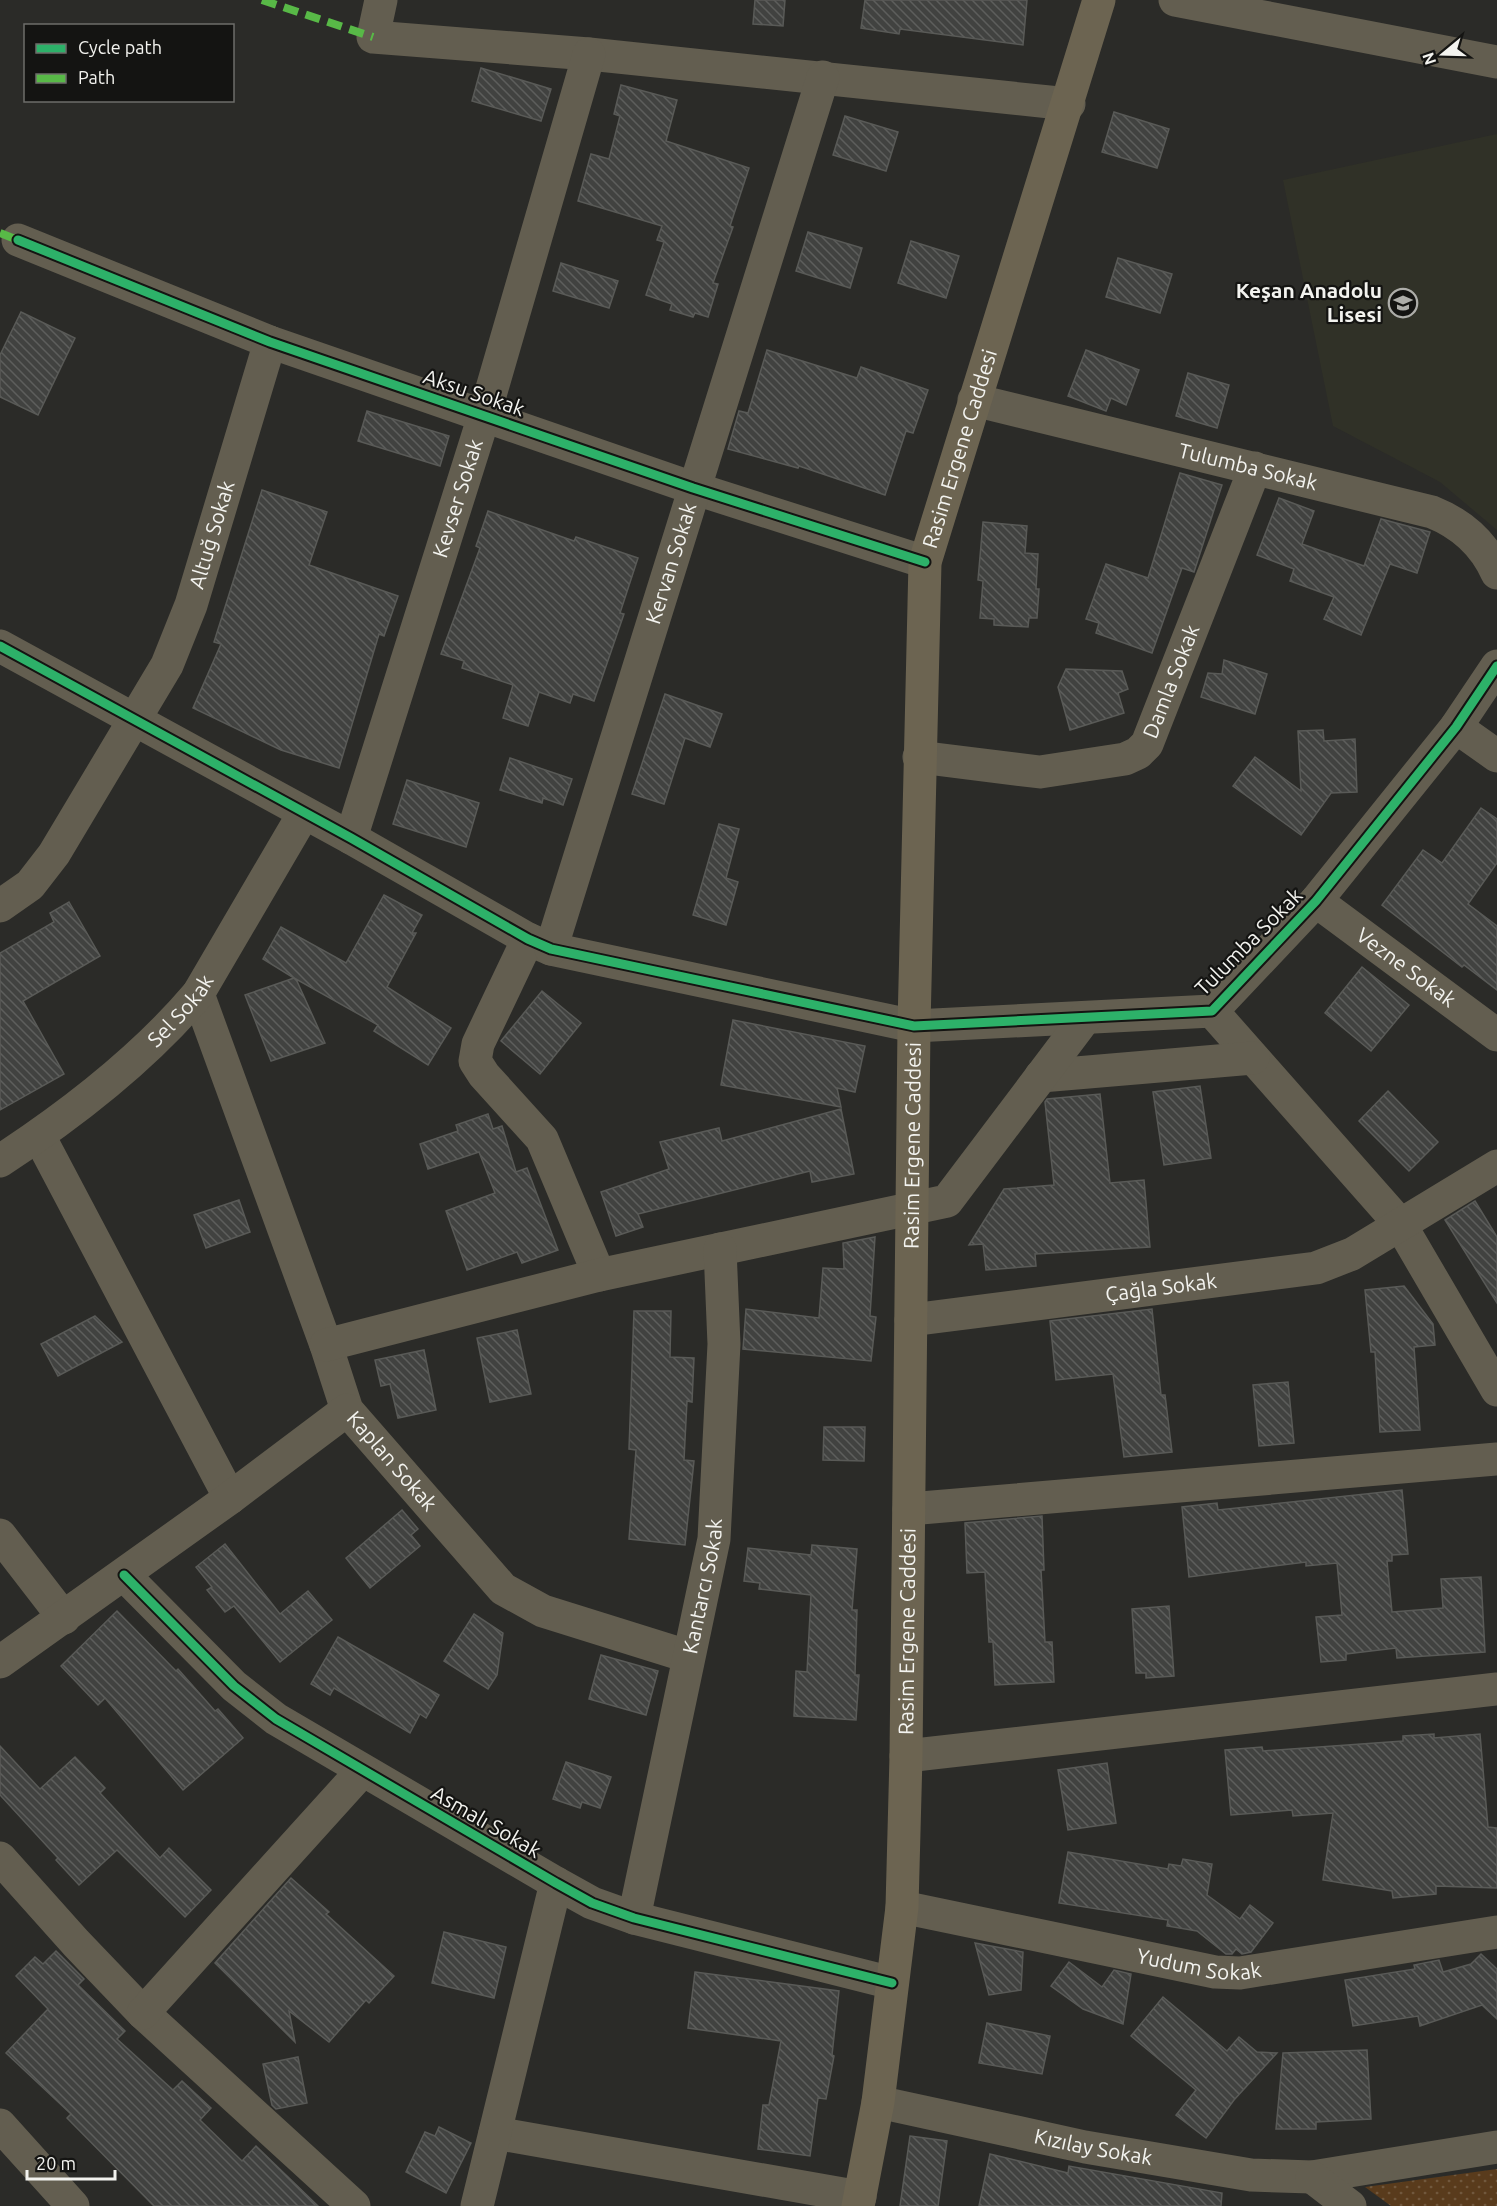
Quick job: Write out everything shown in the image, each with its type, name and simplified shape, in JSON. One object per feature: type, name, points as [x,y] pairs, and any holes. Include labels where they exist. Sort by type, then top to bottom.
[{"type":"main road","name":"Rasim Ergene Caddesi","points":[[859,2202],[878,2102],[902,1907],[906,1756],[914,1026],[925,562],[974,400],[1069,104],[1099,0]]},
{"type":"street","points":[[381,0],[373,37],[589,54],[1069,104]]},
{"type":"street","points":[[1175,0],[1497,62]]},
{"type":"street","name":"Kevser Sokak","points":[[351,838],[484,416],[589,54]]},
{"type":"street","name":"Kervan Sokak","points":[[599,1275],[542,1139],[475,1062],[478,1044],[539,944],[693,488],[823,77]]},
{"type":"street","name":"Aksu Sokak","points":[[18,240],[270,342],[693,488],[925,562]]},
{"type":"street","name":"Altuğ Sokak","points":[[0,906],[30,885],[47,865],[135,721],[180,637],[270,342]]},
{"type":"street","name":"Tulumba Sokak","points":[[974,400],[1255,468],[1444,517],[1474,538],[1497,573]]},
{"type":"street","name":"Damla Sokak","points":[[919,757],[1040,772],[1125,759],[1138,753],[1147,744],[1255,468]]},
{"type":"street","name":"Tulumba Sokak","points":[[0,646],[351,838],[539,944],[914,1026],[1212,1011],[1316,901],[1455,727],[1497,666]]},
{"type":"street","points":[[1455,727],[1497,756]]},
{"type":"street","name":"Sel Sokak","points":[[0,1161],[39,1136],[119,1072],[172,1024],[198,994],[304,813]]},
{"type":"street","name":"Vezne Sokak","points":[[1316,901],[1497,1035]]},
{"type":"street","name":"Kaplan Sokak","points":[[198,994],[326,1345],[347,1410],[503,1588],[543,1611],[687,1656]]},
{"type":"street","points":[[1212,1011],[1400,1224],[1497,1390]]},
{"type":"street","points":[[326,1345],[599,1275],[947,1201],[1085,1018]]},
{"type":"street","points":[[1041,1076],[1253,1058]]},
{"type":"street","points":[[39,1136],[230,1498]]},
{"type":"street","name":"Çağla Sokak","points":[[911,1320],[1316,1268],[1352,1254],[1497,1166]]},
{"type":"street","name":"Kantarcı Sokak","points":[[634,1918],[687,1656],[703,1595],[718,1500],[724,1344],[720,1249]]},
{"type":"street","points":[[0,1662],[124,1575],[347,1410]]},
{"type":"street","points":[[909,1509],[1497,1459]]},
{"type":"street","points":[[0,1535],[64,1618]]},
{"type":"street","name":"Asmalı Sokak","points":[[124,1575],[253,1703],[362,1772],[592,1903],[634,1918],[892,1983]]},
{"type":"street","points":[[906,1756],[1497,1689]]},
{"type":"street","points":[[143,2013],[362,1772]]},
{"type":"street","points":[[0,1858],[143,2013],[354,2206]]},
{"type":"street","points":[[477,2206],[556,1883]]},
{"type":"street","name":"Yudum Sokak","points":[[902,1907],[1215,1972],[1240,1973],[1497,1932]]},
{"type":"street","name":"Kızılay Sokak","points":[[878,2102],[976,2125],[1194,2168],[1251,2175],[1312,2177],[1497,2147]]},
{"type":"street","points":[[0,2125],[73,2206]]},
{"type":"street","points":[[495,2133],[859,2202]]},
{"type":"street","points":[[1312,2177],[1350,2206]]},
{"type":"shaded area","name":"Keşan Anadolu Lisesi","points":[[1497,134],[1497,530],[1440,482],[1333,426],[1283,180]]},
{"type":"shaded area","points":[[1497,2169],[1497,2206],[1391,2206],[1365,2187]]},
{"type":"building","points":[[755,0],[785,0],[783,26],[753,24]]},
{"type":"building","points":[[865,0],[1027,0],[1023,45],[900,29],[899,34],[861,28]]},
{"type":"building","points":[[481,68],[551,89],[541,121],[472,101]]},
{"type":"building","points":[[621,85],[677,100],[666,141],[749,168],[730,226],[733,227],[713,283],[718,284],[708,317],[695,313],[693,317],[670,310],[672,304],[646,295],[664,242],[657,240],[662,226],[578,201],[591,154],[609,159],[620,116],[614,114]]},
{"type":"building","points":[[1114,112],[1169,129],[1157,168],[1102,152]]},
{"type":"building","points":[[845,116],[898,132],[886,171],[833,155]]},
{"type":"building","points":[[808,232],[862,248],[850,288],[796,271]]},
{"type":"building","points":[[911,241],[959,256],[946,298],[898,283]]},
{"type":"building","points":[[1118,258],[1172,274],[1160,313],[1106,297]]},
{"type":"building","points":[[561,263],[618,281],[609,308],[553,291]]},
{"type":"building","points":[[21,312],[75,338],[38,415],[0,397],[0,355]]},
{"type":"building","points":[[767,350],[857,378],[861,367],[928,390],[913,433],[906,431],[885,495],[799,466],[798,468],[728,449],[739,411],[748,413]]},
{"type":"building","points":[[1086,350],[1139,370],[1126,405],[1111,398],[1106,411],[1068,396]]},
{"type":"building","points":[[1188,373],[1229,385],[1217,428],[1176,416]]},
{"type":"building","points":[[367,411],[449,436],[440,466],[358,441]]},
{"type":"building","points":[[1180,473],[1222,485],[1194,572],[1182,568],[1152,653],[1096,633],[1099,623],[1086,619],[1106,564],[1148,578]]},
{"type":"building","points":[[262,490],[327,512],[309,565],[398,596],[384,636],[379,634],[339,768],[281,750],[193,708],[221,644],[214,642]]},
{"type":"building","points":[[1279,498],[1314,511],[1302,544],[1364,566],[1381,519],[1430,532],[1417,573],[1390,564],[1361,635],[1324,619],[1334,597],[1290,581],[1294,569],[1257,555]]},
{"type":"building","points":[[488,511],[574,541],[576,537],[638,558],[620,613],[624,614],[594,701],[573,694],[570,703],[539,692],[528,726],[503,718],[513,685],[462,668],[464,661],[441,654],[480,548],[476,546]]},
{"type":"building","points":[[983,522],[1027,526],[1025,553],[1038,554],[1036,589],[1039,589],[1037,618],[1029,618],[1028,627],[994,625],[994,619],[980,618],[983,581],[978,580]]},
{"type":"building","points":[[1224,660],[1267,674],[1255,714],[1201,697],[1208,673],[1222,674]]},
{"type":"building","points":[[1066,669],[1122,671],[1128,689],[1118,693],[1124,713],[1070,730],[1058,687]]},
{"type":"building","points":[[665,694],[722,714],[710,747],[685,738],[664,804],[632,794]]},
{"type":"building","points":[[1323,730],[1324,741],[1355,739],[1357,792],[1331,793],[1301,835],[1233,786],[1255,757],[1301,791],[1298,731]]},
{"type":"building","points":[[510,758],[572,779],[563,805],[543,798],[542,803],[500,790]]},
{"type":"building","points":[[407,780],[479,803],[466,847],[393,824]]},
{"type":"building","points":[[1481,808],[1497,819],[1497,863],[1468,904],[1497,926],[1497,990],[1464,965],[1462,967],[1382,905],[1423,850],[1442,863]]},
{"type":"building","points":[[719,824],[739,829],[726,878],[738,882],[726,925],[693,915]]},
{"type":"building","points":[[384,895],[422,915],[412,933],[416,933],[387,987],[451,1028],[428,1065],[374,1031],[378,1025],[296,979],[325,1043],[271,1061],[245,995],[294,978],[263,959],[281,927],[346,963]]},
{"type":"building","points":[[69,902],[100,956],[23,1001],[64,1074],[0,1110],[0,953],[54,922],[50,913]]},
{"type":"building","points":[[1362,967],[1409,1005],[1371,1051],[1325,1013]]},
{"type":"building","points":[[542,991],[581,1023],[540,1074],[501,1041]]},
{"type":"building","points":[[733,1020],[865,1046],[855,1092],[837,1088],[841,1107],[721,1085]]},
{"type":"building","points":[[1200,1086],[1211,1158],[1164,1165],[1153,1092]]},
{"type":"building","points":[[1388,1091],[1438,1142],[1409,1171],[1359,1121]]},
{"type":"building","points":[[1100,1094],[1110,1183],[1144,1180],[1150,1247],[1035,1254],[1036,1266],[986,1270],[983,1244],[969,1245],[1004,1189],[1054,1185],[1045,1102],[1047,1099]]},
{"type":"building","points":[[841,1109],[854,1174],[812,1182],[810,1171],[638,1214],[643,1227],[616,1236],[601,1192],[669,1169],[660,1142],[719,1128],[722,1141]]},
{"type":"building","points":[[488,1114],[493,1129],[502,1126],[516,1172],[527,1168],[558,1250],[522,1263],[517,1252],[467,1270],[446,1211],[495,1193],[479,1152],[428,1169],[420,1144],[458,1131],[456,1125]]},
{"type":"building","points":[[239,1200],[250,1232],[206,1248],[194,1215]]},
{"type":"building","points":[[1475,1201],[1497,1237],[1497,1303],[1445,1220]]},
{"type":"building","points":[[875,1237],[870,1316],[876,1317],[871,1361],[743,1349],[746,1309],[819,1318],[823,1268],[844,1269],[843,1243]]},
{"type":"building","points":[[1404,1286],[1433,1324],[1435,1345],[1414,1347],[1420,1430],[1380,1432],[1375,1352],[1371,1352],[1365,1290]]},
{"type":"building","points":[[1152,1309],[1161,1395],[1165,1395],[1172,1452],[1124,1457],[1113,1374],[1056,1380],[1050,1321]]},
{"type":"building","points":[[634,1311],[671,1311],[670,1357],[694,1358],[692,1402],[687,1401],[684,1460],[694,1461],[685,1545],[629,1539],[636,1450],[629,1449]]},
{"type":"building","points":[[95,1316],[122,1342],[58,1376],[41,1344]]},
{"type":"building","points":[[517,1330],[531,1394],[490,1402],[477,1338]]},
{"type":"building","points":[[424,1350],[436,1410],[398,1418],[390,1384],[381,1386],[375,1360]]},
{"type":"building","points":[[1288,1382],[1294,1443],[1259,1446],[1253,1385]]},
{"type":"building","points":[[824,1427],[865,1427],[864,1461],[823,1460]]},
{"type":"building","points":[[1402,1490],[1408,1554],[1392,1555],[1392,1561],[1387,1561],[1392,1612],[1443,1608],[1441,1579],[1481,1577],[1485,1652],[1397,1658],[1396,1648],[1346,1654],[1346,1660],[1321,1662],[1316,1617],[1342,1615],[1337,1563],[1306,1566],[1306,1562],[1189,1577],[1182,1507],[1217,1503],[1218,1510]]},
{"type":"building","points":[[402,1510],[418,1529],[411,1535],[420,1546],[370,1588],[346,1558]]},
{"type":"building","points":[[1042,1516],[1044,1570],[1041,1570],[1045,1642],[1052,1642],[1054,1682],[995,1685],[993,1642],[989,1642],[985,1572],[967,1573],[965,1523]]},
{"type":"building","points":[[225,1544],[280,1614],[308,1591],[332,1620],[280,1662],[234,1606],[225,1612],[207,1590],[212,1587],[196,1567]]},
{"type":"building","points":[[812,1545],[857,1549],[852,1610],[857,1610],[855,1675],[859,1675],[856,1720],[794,1716],[796,1671],[807,1672],[811,1595],[759,1589],[760,1583],[744,1581],[748,1548],[811,1555]]},
{"type":"building","points":[[1169,1606],[1174,1676],[1146,1678],[1146,1673],[1136,1673],[1132,1609]]},
{"type":"building","points":[[117,1611],[176,1671],[178,1669],[215,1711],[218,1709],[243,1738],[183,1790],[105,1698],[98,1705],[61,1666]]},
{"type":"building","points":[[474,1614],[503,1633],[497,1675],[488,1689],[444,1661]]},
{"type":"building","points":[[338,1637],[439,1695],[426,1718],[420,1714],[410,1733],[334,1688],[330,1695],[311,1684]]},
{"type":"building","points":[[601,1655],[658,1671],[646,1715],[589,1699]]},
{"type":"building","points":[[1434,1734],[1434,1738],[1480,1734],[1488,1827],[1497,1828],[1497,1888],[1436,1886],[1436,1894],[1393,1898],[1392,1891],[1323,1880],[1333,1813],[1293,1816],[1292,1810],[1231,1815],[1225,1750],[1262,1747],[1263,1751],[1403,1741],[1403,1736]]},
{"type":"building","points":[[0,1746],[40,1789],[75,1757],[105,1788],[100,1793],[160,1858],[169,1848],[211,1890],[185,1917],[117,1850],[79,1885],[56,1860],[58,1858],[0,1795]]},
{"type":"building","points":[[566,1762],[611,1777],[600,1808],[582,1802],[580,1808],[553,1799]]},
{"type":"building","points":[[1107,1763],[1116,1823],[1068,1830],[1058,1770]]},
{"type":"building","points":[[1068,1852],[1168,1869],[1169,1864],[1181,1866],[1183,1859],[1212,1864],[1207,1895],[1240,1919],[1250,1905],[1273,1923],[1251,1952],[1242,1954],[1236,1949],[1232,1954],[1226,1954],[1197,1931],[1167,1926],[1168,1920],[1059,1903]]},
{"type":"building","points":[[291,1878],[329,1912],[326,1914],[394,1976],[369,2003],[366,2000],[329,2042],[289,2011],[295,2042],[215,1963]]},
{"type":"building","points":[[444,1932],[506,1947],[494,1998],[432,1983]]},
{"type":"building","points":[[975,1943],[1023,1952],[1021,1990],[989,1995]]},
{"type":"building","points":[[56,1951],[84,1979],[78,1985],[125,2031],[117,2039],[173,2090],[182,2081],[211,2108],[200,2120],[242,2161],[256,2146],[318,2206],[154,2206],[67,2118],[71,2114],[6,2053],[48,2009],[16,1976],[35,1957],[43,1964]]},
{"type":"building","points":[[1481,1954],[1497,1969],[1497,2019],[1482,2005],[1420,2026],[1418,2016],[1353,2026],[1345,1980],[1415,1969],[1414,1965],[1439,1960],[1443,1972],[1471,1964]]},
{"type":"building","points":[[1069,1962],[1102,1987],[1114,1970],[1131,1974],[1123,2024],[1083,2009],[1051,1986]]},
{"type":"building","points":[[695,1972],[839,1991],[832,2055],[834,2056],[826,2099],[818,2098],[810,2156],[758,2149],[763,2105],[769,2105],[781,2041],[688,2028]]},
{"type":"building","points":[[1163,1997],[1227,2051],[1239,2037],[1257,2052],[1277,2053],[1234,2100],[1206,2138],[1176,2115],[1196,2090],[1131,2036]]},
{"type":"building","points":[[987,2023],[1050,2036],[1042,2074],[979,2063]]},
{"type":"building","points":[[1367,2050],[1371,2119],[1316,2122],[1316,2129],[1276,2129],[1283,2053]]},
{"type":"building","points":[[298,2057],[307,2103],[276,2109],[272,2105],[263,2064]]},
{"type":"building","points":[[439,2127],[471,2143],[446,2193],[406,2172],[425,2132],[435,2136]]},
{"type":"building","points":[[910,2136],[947,2141],[938,2206],[900,2206]]},
{"type":"building","points":[[990,2154],[1068,2173],[1069,2166],[1222,2193],[1221,2206],[979,2206]]},
{"type":"marked path","points":[[262,0],[373,37]]},
{"type":"marked path","points":[[0,233],[18,240]]},
{"type":"cycle path","points":[[18,240],[270,342],[693,488],[925,562]]},
{"type":"cycle path","points":[[0,646],[351,838],[528,939],[551,949],[914,1026],[1212,1011],[1316,901],[1456,727],[1497,666]]},
{"type":"cycle path","points":[[124,1575],[234,1686],[276,1719],[592,1903],[634,1918],[892,1983]]},
{"type":"place","name":"Keşan Anadolu Lisesi","points":[[1403,303]]}]
